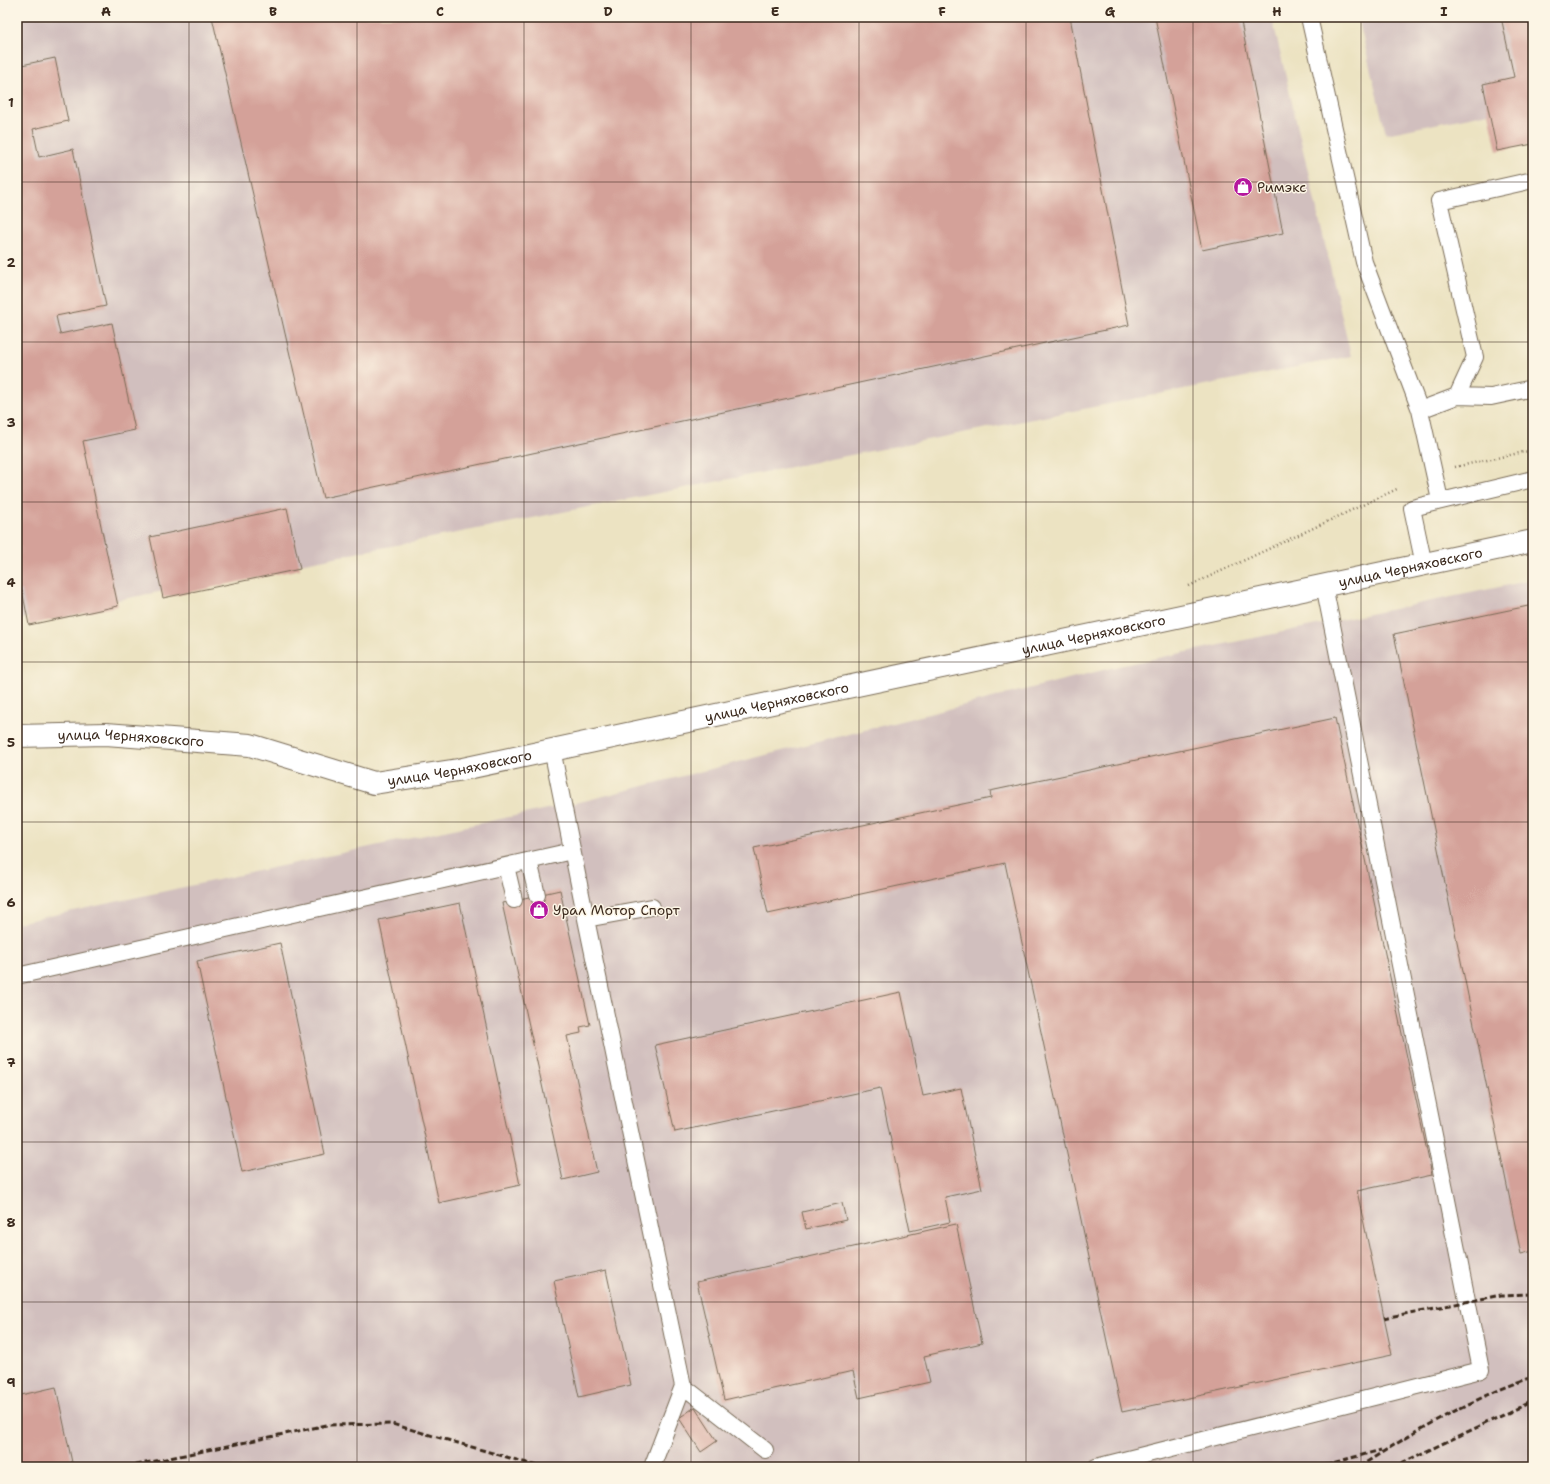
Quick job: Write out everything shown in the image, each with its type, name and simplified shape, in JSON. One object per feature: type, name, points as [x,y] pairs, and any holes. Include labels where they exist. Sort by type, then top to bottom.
[{"type":"street","name":"улица Черняховского","points":[[17,736],[106,734],[250,745],[374,783],[458,770],[1533,541]]},
{"type":"lane","points":[[1309,17],[1364,262],[1420,410],[1440,500]]},
{"type":"lane","points":[[1457,396],[1475,357],[1439,201],[1533,180]]},
{"type":"lane","points":[[1420,410],[1457,396],[1492,397],[1533,388]]},
{"type":"lane","points":[[1424,565],[1412,508],[1440,500],[1533,479]]},
{"type":"lane","points":[[1096,1467],[1481,1370],[1324,585]]},
{"type":"lane","points":[[552,749],[683,1386],[652,1467]]},
{"type":"lane","points":[[17,976],[572,851]]},
{"type":"lane","points":[[529,861],[537,895]]},
{"type":"lane","points":[[506,866],[514,900]]},
{"type":"lane","points":[[586,919],[652,907]]},
{"type":"lane","points":[[683,1386],[765,1450]]},
{"type":"path","points":[[1434,472],[1533,450]]},
{"type":"path","points":[[1183,588],[1398,489]]},
{"type":"shaded area","points":[[17,17],[1272,17],[1351,356],[17,620]]},
{"type":"shaded area","points":[[1358,17],[1533,17],[1533,104],[1386,134]]},
{"type":"shaded area","points":[[1533,580],[1533,1467],[17,1467],[17,923],[584,801],[1119,666]]},
{"type":"building","points":[[212,17],[1070,17],[1129,325],[323,498]]},
{"type":"building","points":[[1155,17],[1240,17],[1283,233],[1202,250]]},
{"type":"building","points":[[1501,17],[1533,17],[1533,144],[1497,151],[1483,84],[1514,77]]},
{"type":"building","points":[[55,58],[68,121],[33,129],[39,157],[73,149],[106,306],[56,316],[60,334],[112,323],[135,430],[83,441],[118,606],[29,625],[22,590],[17,591],[17,66]]},
{"type":"building","points":[[287,508],[300,569],[163,598],[150,537]]},
{"type":"building","points":[[1533,605],[1533,1251],[1521,1254],[1394,634]]},
{"type":"building","points":[[1335,718],[1432,1175],[1357,1191],[1392,1355],[1122,1412],[1005,863],[768,914],[754,848],[991,798],[990,791]]},
{"type":"building","points":[[560,890],[590,1025],[580,1027],[581,1033],[567,1036],[597,1172],[563,1180],[502,903]]},
{"type":"building","points":[[460,903],[520,1185],[439,1203],[379,920]]},
{"type":"building","points":[[280,943],[325,1154],[242,1172],[197,961]]},
{"type":"building","points":[[901,992],[923,1096],[961,1088],[982,1189],[945,1197],[950,1222],[910,1231],[880,1088],[675,1132],[655,1045]]},
{"type":"building","points":[[842,1203],[846,1220],[806,1229],[802,1212]]},
{"type":"building","points":[[956,1224],[982,1343],[924,1356],[930,1382],[859,1398],[853,1371],[724,1400],[697,1282]]},
{"type":"building","points":[[606,1270],[631,1385],[579,1397],[554,1281]]},
{"type":"building","points":[[56,1387],[73,1467],[17,1467],[17,1396]]},
{"type":"building","points":[[695,1407],[717,1441],[701,1452],[679,1418]]},
{"type":"railway","points":[[1384,1318],[1501,1295],[1533,1294]]},
{"type":"railway","points":[[1359,1467],[1400,1441],[1466,1405],[1533,1377]]},
{"type":"railway","points":[[1393,1467],[1533,1401]]},
{"type":"railway","points":[[127,1467],[327,1425],[392,1424],[541,1467]]},
{"type":"railway","points":[[1317,1467],[1381,1450]]},
{"type":"place","name":"Римэкс","points":[[1243,187]]},
{"type":"place","name":"Урал Мотор Спорт","points":[[539,910]]}]
